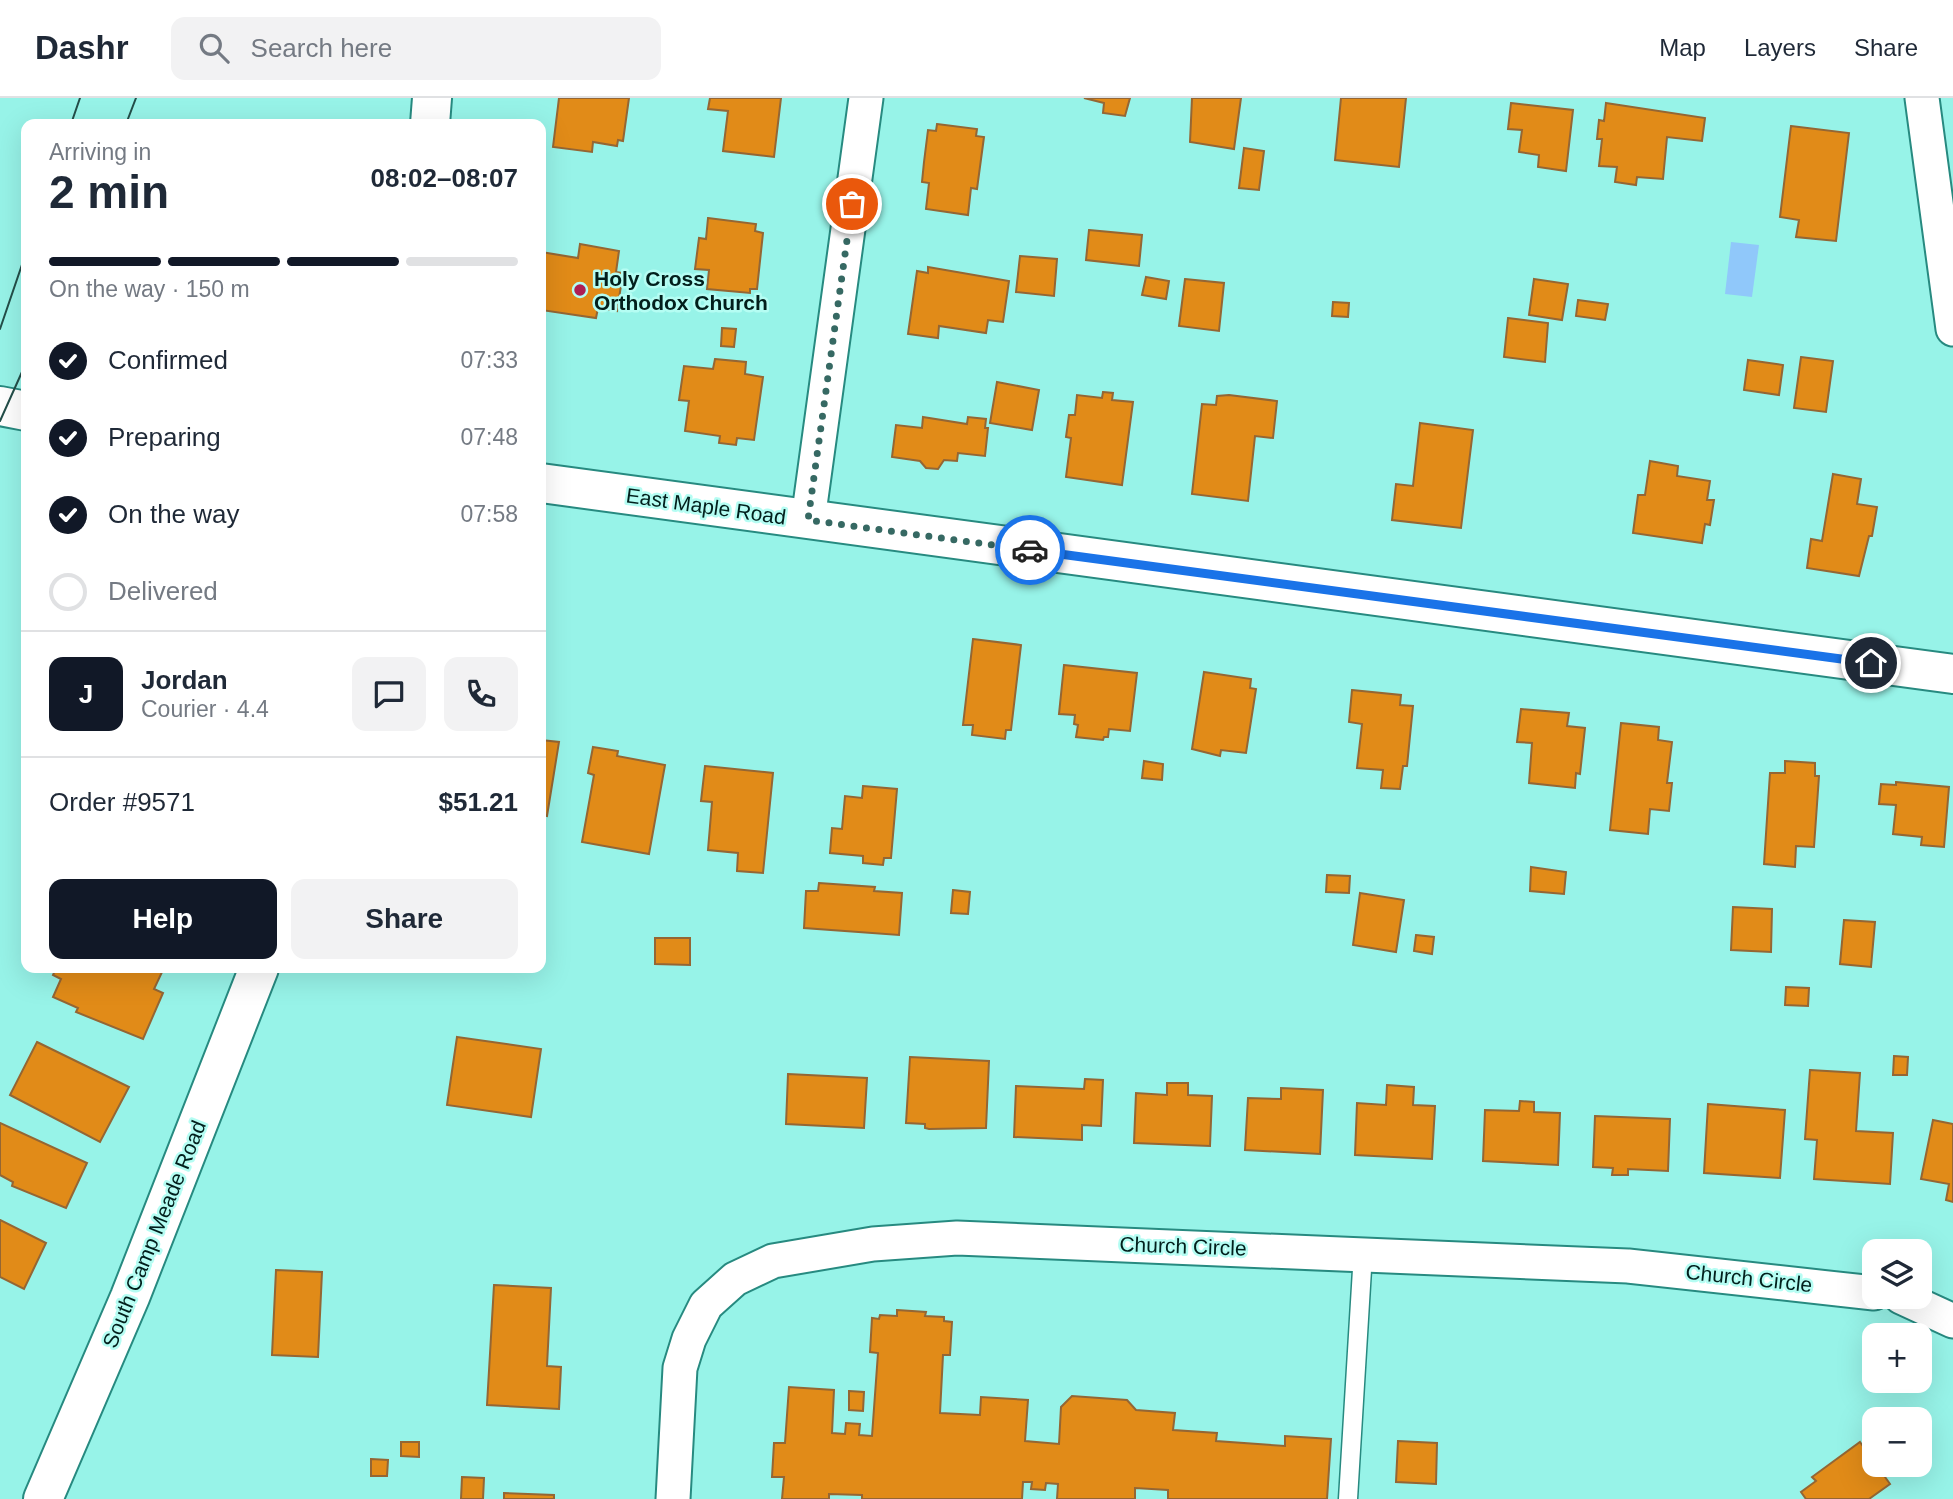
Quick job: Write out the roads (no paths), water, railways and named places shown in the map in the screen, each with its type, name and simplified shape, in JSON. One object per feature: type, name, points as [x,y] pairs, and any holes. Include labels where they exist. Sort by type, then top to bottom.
[{"type":"main road","points":[[430,119],[432,98]]},
{"type":"main road","points":[[0,407],[21,410]]},
{"type":"main road","name":"East Maple Road","points":[[546,485],[1953,674]]},
{"type":"main road","name":"South Camp Meade Road","points":[[43,1499],[130,1297],[257,973]]},
{"type":"street","points":[[808,520],[866,98]]},
{"type":"street","points":[[1922,98],[1944,190],[1953,329]]},
{"type":"street","name":"Church Circle","points":[[673,1499],[680,1368],[689,1339],[706,1305],[725,1287],[735,1279],[773,1261],[873,1244],[957,1238],[1628,1265],[1862,1292]]},
{"type":"street","points":[[1926,1309],[1953,1321]]},
{"type":"lane","points":[[1348,1499],[1363,1253]]},
{"type":"water","points":[[1731,242],[1759,245],[1752,297],[1725,294]]},
{"type":"tram line","points":[[73,119],[80,98]]},
{"type":"tram line","points":[[128,119],[136,98]]},
{"type":"tram line","points":[[0,329],[21,268]]},
{"type":"tram line","points":[[0,421],[21,374]]},
{"type":"place","name":"Holy Cross Orthodox Church","points":[[580,290]]}]
